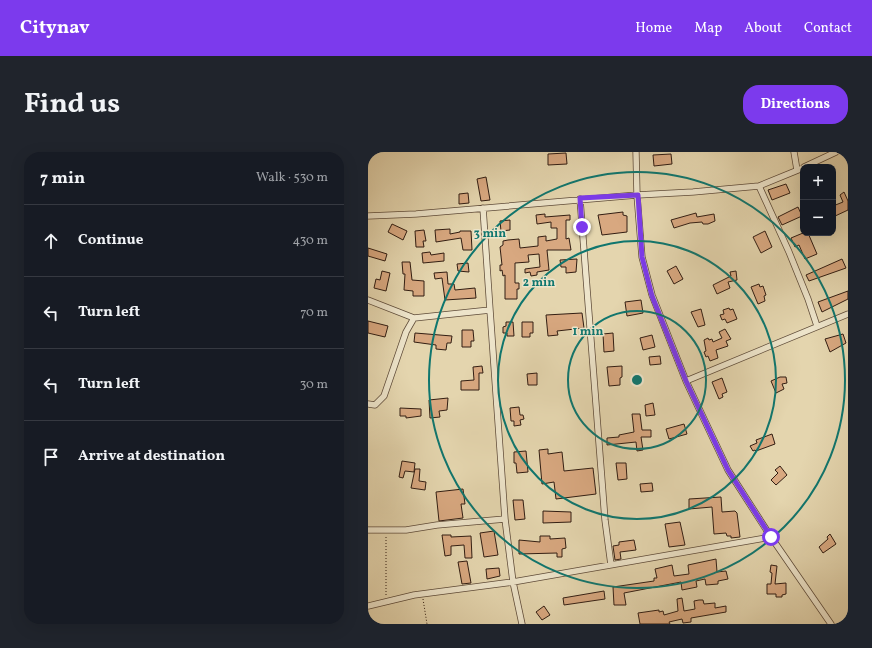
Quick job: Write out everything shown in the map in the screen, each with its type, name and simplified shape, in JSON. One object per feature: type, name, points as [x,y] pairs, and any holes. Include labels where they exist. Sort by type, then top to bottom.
[{"type":"street","points":[[636,152],[642,257],[652,296],[686,381],[728,470],[771,537],[831,624]]},
{"type":"street","points":[[794,152],[800,164]]},
{"type":"street","points":[[810,164],[836,152]]},
{"type":"street","points":[[368,216],[416,214],[580,198],[693,192],[759,186],[800,169]]},
{"type":"street","points":[[759,186],[789,252],[817,326]]},
{"type":"street","points":[[580,198],[605,520],[611,565]]},
{"type":"street","points":[[482,208],[504,519],[513,582],[522,624]]},
{"type":"street","points":[[368,300],[414,318],[490,310]]},
{"type":"street","points":[[686,381],[848,314]]},
{"type":"street","points":[[368,404],[375,405],[384,396],[406,332],[414,318]]},
{"type":"street","points":[[368,530],[406,530],[437,525],[504,519]]},
{"type":"street","points":[[368,606],[422,594],[513,582],[771,537]]},
{"type":"street","points":[[844,624],[848,621]]},
{"type":"path","points":[[385,531],[386,602]]},
{"type":"path","points":[[422,594],[428,624]]},
{"type":"building","points":[[566,153],[567,164],[548,165],[548,154]]},
{"type":"building","points":[[671,154],[672,164],[654,166],[653,155]]},
{"type":"building","points":[[486,177],[490,200],[481,201],[477,179]]},
{"type":"building","points":[[786,184],[790,193],[772,200],[768,190]]},
{"type":"building","points":[[844,192],[848,201],[848,210],[836,216],[836,205],[843,202],[840,195]]},
{"type":"building","points":[[468,193],[469,203],[459,204],[459,194]]},
{"type":"building","points":[[798,207],[800,212],[800,217],[782,225],[778,217]]},
{"type":"building","points":[[623,212],[623,215],[627,216],[627,232],[602,235],[598,215]]},
{"type":"building","points":[[696,213],[697,217],[714,214],[715,221],[708,224],[703,224],[702,222],[690,223],[674,228],[671,220]]},
{"type":"building","points":[[545,214],[545,217],[570,215],[570,220],[566,220],[566,239],[569,238],[571,250],[547,250],[549,270],[537,272],[537,275],[531,276],[530,272],[525,273],[525,269],[540,267],[539,254],[528,255],[529,262],[515,263],[515,283],[519,283],[519,289],[517,289],[517,299],[505,299],[505,275],[503,276],[502,270],[500,271],[500,265],[502,265],[500,247],[503,245],[503,241],[508,240],[519,239],[520,248],[538,246],[538,237],[546,236],[546,241],[557,239],[557,228],[551,228],[551,222],[537,224],[536,215]]},
{"type":"building","points":[[510,220],[510,230],[501,231],[500,221]]},
{"type":"building","points":[[392,224],[407,231],[403,240],[388,232]]},
{"type":"building","points":[[450,229],[450,234],[460,231],[471,231],[472,250],[463,250],[461,238],[436,242],[435,230]]},
{"type":"building","points":[[424,230],[426,241],[423,241],[424,247],[416,247],[415,231]]},
{"type":"building","points":[[765,231],[772,247],[761,253],[753,237]]},
{"type":"building","points":[[800,234],[800,236],[809,236],[817,254],[805,259],[799,245],[795,247],[791,238]]},
{"type":"building","points":[[368,248],[387,254],[385,261],[368,256]]},
{"type":"building","points":[[430,252],[431,255],[444,253],[444,261],[423,263],[422,253]]},
{"type":"building","points":[[577,259],[576,272],[566,273],[566,267],[561,267],[560,260]]},
{"type":"building","points":[[842,259],[846,268],[809,281],[806,275]]},
{"type":"building","points":[[402,262],[410,262],[412,280],[424,281],[424,296],[413,296],[413,291],[404,290],[405,274],[403,274]]},
{"type":"building","points":[[468,263],[469,272],[458,271],[457,264]]},
{"type":"building","points":[[676,266],[683,279],[674,284],[667,271]]},
{"type":"building","points":[[382,271],[390,273],[386,291],[374,288],[376,279],[380,280]]},
{"type":"building","points":[[736,271],[737,280],[728,282],[730,288],[717,294],[713,285],[731,276],[730,272]]},
{"type":"building","points":[[447,272],[448,284],[454,284],[455,290],[475,288],[476,298],[445,300],[442,278],[435,279],[434,273]]},
{"type":"building","points":[[759,284],[760,287],[763,286],[766,295],[764,296],[765,301],[758,304],[751,287]]},
{"type":"building","points":[[848,291],[848,299],[822,312],[818,302]]},
{"type":"building","points":[[641,300],[643,313],[627,316],[625,302]]},
{"type":"building","points":[[729,308],[730,310],[733,309],[737,319],[727,323],[725,319],[722,320],[720,315],[724,314],[723,310]]},
{"type":"building","points":[[701,309],[705,325],[698,327],[691,312]]},
{"type":"building","points":[[582,313],[584,328],[557,331],[558,335],[548,336],[546,315]]},
{"type":"building","points":[[368,321],[388,326],[385,337],[368,333]]},
{"type":"building","points":[[506,322],[513,322],[514,336],[507,336],[507,333],[503,333],[503,327],[506,326]]},
{"type":"building","points":[[522,322],[533,322],[533,333],[530,333],[530,337],[522,337]]},
{"type":"building","points":[[725,329],[731,339],[726,341],[728,346],[716,350],[718,358],[710,361],[704,352],[706,351],[704,340],[708,338],[709,340],[712,339],[713,342],[722,338],[719,332]]},
{"type":"building","points":[[462,330],[473,330],[474,341],[471,341],[471,347],[462,347]]},
{"type":"building","points":[[415,333],[452,336],[451,343],[447,343],[446,350],[436,349],[436,345],[414,342]]},
{"type":"building","points":[[613,333],[614,351],[604,352],[603,334]]},
{"type":"building","points":[[843,334],[846,343],[830,352],[825,339]]},
{"type":"building","points":[[652,335],[655,347],[643,350],[640,338]]},
{"type":"building","points":[[660,356],[661,364],[650,365],[649,357]]},
{"type":"building","points":[[482,366],[483,373],[479,373],[479,390],[461,390],[461,381],[474,380],[473,367]]},
{"type":"building","points":[[622,366],[620,385],[609,386],[607,367]]},
{"type":"building","points":[[537,373],[537,385],[528,385],[527,374]]},
{"type":"building","points":[[780,377],[786,377],[787,383],[782,384],[784,389],[776,393],[771,381]]},
{"type":"building","points":[[722,378],[727,392],[722,394],[723,397],[719,399],[712,382]]},
{"type":"building","points":[[448,398],[447,410],[439,411],[440,417],[430,418],[429,400]]},
{"type":"building","points":[[653,403],[655,415],[646,416],[645,405]]},
{"type":"building","points":[[519,407],[520,415],[523,415],[524,419],[520,420],[521,425],[514,426],[514,421],[511,421],[510,408]]},
{"type":"building","points":[[400,408],[421,409],[421,416],[406,418],[406,416],[400,416]]},
{"type":"building","points":[[632,414],[640,414],[642,430],[651,430],[651,437],[641,437],[643,450],[637,451],[636,442],[607,445],[607,438],[619,437],[619,435],[634,432]]},
{"type":"building","points":[[684,424],[687,434],[669,439],[666,429]]},
{"type":"building","points":[[772,434],[775,444],[753,451],[750,446],[757,443],[756,440]]},
{"type":"building","points":[[548,449],[548,454],[562,452],[564,471],[593,468],[596,494],[556,499],[554,482],[542,484],[539,450]]},
{"type":"building","points":[[526,451],[528,472],[517,473],[516,463],[514,463],[514,452]]},
{"type":"building","points":[[402,461],[415,463],[414,472],[405,471],[403,478],[399,477]]},
{"type":"building","points":[[616,463],[626,463],[627,479],[618,480]]},
{"type":"building","points":[[780,466],[787,475],[776,485],[771,480],[778,473],[775,470]]},
{"type":"building","points":[[415,469],[420,469],[419,481],[426,482],[425,490],[411,488]]},
{"type":"building","points":[[652,483],[653,491],[641,492],[640,484]]},
{"type":"building","points":[[463,489],[465,504],[461,504],[463,518],[439,521],[436,492]]},
{"type":"building","points":[[721,497],[722,512],[735,511],[737,513],[740,537],[731,538],[731,536],[727,536],[726,533],[714,534],[712,507],[689,509],[689,499]]},
{"type":"building","points":[[513,500],[523,500],[525,519],[515,520]]},
{"type":"building","points":[[543,511],[571,512],[571,522],[543,523]]},
{"type":"building","points":[[680,522],[685,545],[669,547],[665,524]]},
{"type":"building","points":[[494,531],[498,555],[484,557],[480,533]]},
{"type":"building","points":[[830,534],[836,544],[823,553],[819,547],[828,539],[827,537]]},
{"type":"building","points":[[442,535],[451,535],[451,537],[471,536],[472,558],[465,558],[464,545],[451,546],[451,555],[445,556]]},
{"type":"building","points":[[540,536],[550,536],[550,539],[565,538],[566,548],[562,549],[562,557],[557,557],[557,553],[519,554],[519,540],[540,542]]},
{"type":"building","points":[[634,540],[636,550],[620,552],[621,559],[615,560],[613,546],[619,545],[619,542]]},
{"type":"building","points":[[716,559],[717,572],[726,571],[728,579],[718,581],[718,584],[706,585],[705,579],[696,581],[697,587],[682,590],[681,582],[624,593],[626,605],[614,605],[613,587],[654,581],[654,578],[657,578],[655,569],[672,565],[674,576],[689,574],[688,565]]},
{"type":"building","points":[[467,561],[471,583],[462,584],[458,562]]},
{"type":"building","points":[[771,565],[777,566],[775,584],[786,583],[786,594],[782,595],[782,597],[776,597],[776,594],[767,594],[767,584],[771,584]]},
{"type":"building","points":[[499,568],[500,576],[487,579],[486,569]]},
{"type":"building","points":[[604,591],[605,599],[564,605],[563,598]]},
{"type":"building","points":[[682,598],[684,611],[695,609],[694,601],[703,600],[704,604],[715,603],[715,608],[726,606],[726,612],[691,618],[691,622],[683,623],[682,619],[669,622],[670,624],[640,624],[638,613],[659,610],[659,612],[663,611],[664,615],[678,611],[677,599]]},
{"type":"building","points":[[544,606],[550,615],[542,620],[536,612]]},
{"type":"route","points":[[582,227],[580,198],[638,195],[642,257],[652,296],[686,381],[728,470],[771,537]]}]
